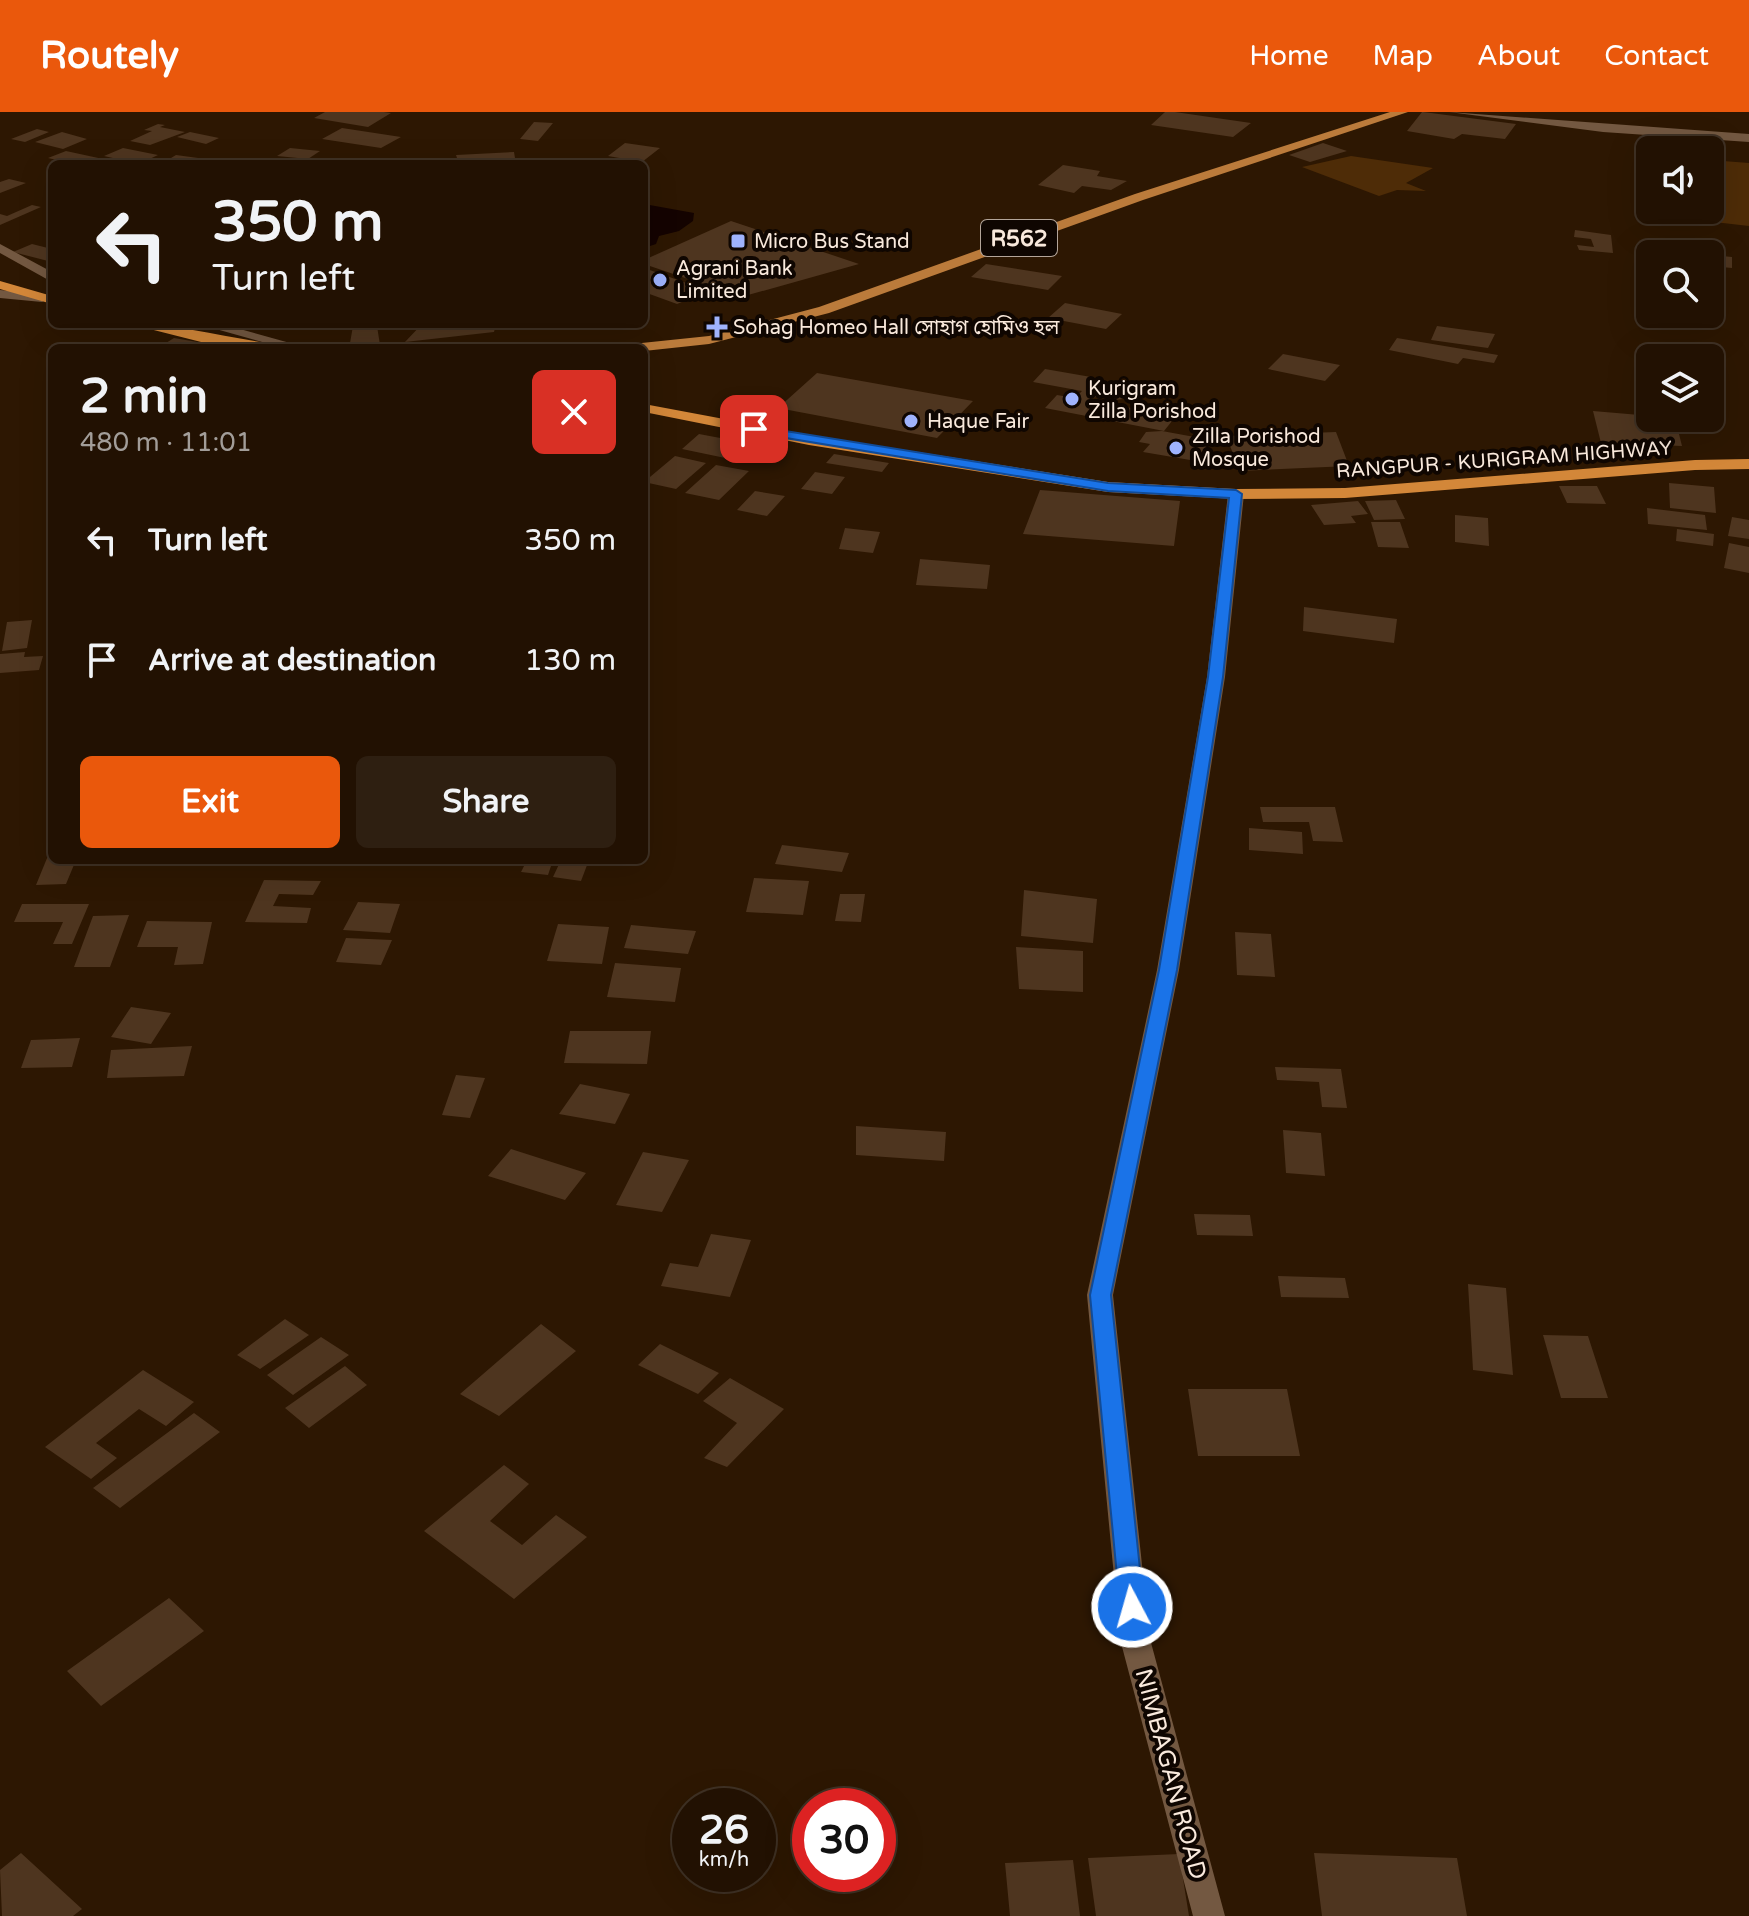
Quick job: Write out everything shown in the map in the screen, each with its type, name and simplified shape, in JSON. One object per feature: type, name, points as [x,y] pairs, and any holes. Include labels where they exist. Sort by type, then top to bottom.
[{"type":"highway","points":[[0,285],[47,299]]},
{"type":"highway","points":[[155,328],[242,344]]},
{"type":"highway","name":"RANGPUR - KURIGRAM HIGHWAY","points":[[648,409],[809,440],[1108,487],[1236,494],[1345,493],[1695,465],[1749,464]]},
{"type":"main road","name":"R562","points":[[648,346],[709,340],[824,310],[1139,197],[1402,112]]},
{"type":"street","points":[[1455,112],[1603,129],[1749,138]]},
{"type":"street","points":[[0,248],[48,276]]},
{"type":"street","points":[[0,294],[47,299]]},
{"type":"street","points":[[221,328],[285,344]]},
{"type":"street","name":"NIMBAGAN ROAD","points":[[1209,1916],[1135,1639],[1100,1295],[1168,970],[1216,677],[1236,494]]},
{"type":"shaded area","points":[[1351,156],[1433,168],[1406,183],[1426,191],[1397,190],[1379,196],[1302,167]]},
{"type":"shaded area","points":[[1724,161],[1749,163],[1749,226],[1724,223]]},
{"type":"shaded area","points":[[648,205],[694,213],[693,221],[679,231],[659,236],[656,244],[648,247]]},
{"type":"building","points":[[325,112],[391,113],[368,127],[314,118]]},
{"type":"building","points":[[1165,112],[1251,123],[1233,137],[1151,125]]},
{"type":"building","points":[[1422,112],[1516,124],[1505,139],[1462,134],[1454,139],[1407,131]]},
{"type":"building","points":[[534,122],[553,123],[538,141],[520,139]]},
{"type":"building","points":[[158,124],[185,132],[150,145],[130,141],[152,131],[144,130]]},
{"type":"building","points":[[342,128],[401,137],[381,148],[322,139]]},
{"type":"building","points":[[37,129],[49,132],[25,142],[11,139]]},
{"type":"building","points":[[62,132],[87,139],[63,149],[35,142]]},
{"type":"building","points":[[190,132],[219,138],[206,144],[177,137]]},
{"type":"building","points":[[625,143],[660,148],[645,160],[608,156]]},
{"type":"building","points":[[1323,143],[1347,151],[1310,162],[1289,155]]},
{"type":"building","points":[[123,148],[158,155],[147,160],[104,156]]},
{"type":"building","points":[[290,148],[320,151],[308,159],[277,156]]},
{"type":"building","points":[[66,151],[103,159],[57,160],[48,158]]},
{"type":"building","points":[[514,152],[515,160],[458,160],[456,155]]},
{"type":"building","points":[[176,155],[213,160],[168,160]]},
{"type":"building","points":[[1063,165],[1100,171],[1097,176],[1127,181],[1111,190],[1082,186],[1074,193],[1038,185]]},
{"type":"building","points":[[9,179],[26,183],[0,193],[0,182]]},
{"type":"building","points":[[32,205],[41,207],[0,225],[0,214],[7,216]]},
{"type":"building","name":"Micro Bus Stand","points":[[731,221],[859,264],[741,297],[648,265],[648,258]]},
{"type":"building","points":[[1575,230],[1611,235],[1613,253],[1579,250],[1577,245],[1594,247],[1591,239],[1574,237]]},
{"type":"building","points":[[32,244],[48,248],[48,261],[13,252]]},
{"type":"building","points":[[1724,256],[1732,257],[1732,268],[1724,267]]},
{"type":"building","points":[[986,264],[1062,276],[1048,290],[971,277]]},
{"type":"building","name":"Agrani Bank Limited","points":[[648,269],[709,291],[677,304],[648,293]]},
{"type":"building","points":[[1065,303],[1122,314],[1106,329],[1048,318]]},
{"type":"building","points":[[1437,326],[1495,334],[1488,348],[1431,340]]},
{"type":"building","points":[[353,328],[377,328],[380,344],[350,343]]},
{"type":"building","points":[[418,328],[495,328],[494,332],[405,342]]},
{"type":"building","points":[[174,338],[209,344],[164,344]]},
{"type":"building","points":[[1397,338],[1498,355],[1494,363],[1463,358],[1458,364],[1389,350]]},
{"type":"building","points":[[1283,354],[1340,365],[1325,381],[1268,369]]},
{"type":"building","name":"Kurigram Zilla Porishod","points":[[1045,369],[1091,377],[1089,385],[1119,381],[1135,384],[1144,390],[1139,397],[1115,400],[1099,396],[1087,400],[1176,416],[1164,431],[1045,408],[1057,395],[1075,398],[1082,391],[1033,382]]},
{"type":"building","points":[[817,373],[973,401],[937,438],[778,408]]},
{"type":"building","points":[[1593,411],[1636,415],[1636,432],[1678,432],[1682,446],[1601,443]]},
{"type":"building","name":"Zilla Porishod Mosque","points":[[1162,431],[1211,440],[1196,461],[1143,452],[1150,444],[1139,442],[1146,432]]},
{"type":"building","points":[[1336,432],[1349,466],[1240,471],[1226,436]]},
{"type":"building","points":[[699,434],[747,443],[730,459],[682,449]]},
{"type":"building","points":[[834,454],[889,463],[882,472],[826,463]]},
{"type":"building","points":[[675,456],[706,463],[676,489],[648,483],[648,479]]},
{"type":"building","points":[[716,465],[749,471],[719,500],[685,493]]},
{"type":"building","points":[[815,472],[845,477],[832,494],[801,489]]},
{"type":"building","points":[[1669,483],[1714,487],[1716,513],[1670,508]]},
{"type":"building","points":[[1559,486],[1597,486],[1606,504],[1567,503]]},
{"type":"building","points":[[1040,490],[1180,501],[1174,546],[1023,534]]},
{"type":"building","points":[[755,491],[785,496],[767,516],[737,510]]},
{"type":"building","points":[[1396,500],[1405,519],[1374,520],[1365,501]]},
{"type":"building","points":[[1358,501],[1368,514],[1351,516],[1356,523],[1324,525],[1311,505]]},
{"type":"building","points":[[1647,508],[1705,515],[1707,530],[1648,524]]},
{"type":"building","points":[[1455,515],[1488,518],[1489,546],[1455,542]]},
{"type":"building","points":[[1732,517],[1749,520],[1749,539],[1728,536]]},
{"type":"building","points":[[1371,522],[1400,522],[1409,548],[1378,547]]},
{"type":"building","points":[[845,528],[880,532],[873,553],[839,549]]},
{"type":"building","points":[[1677,529],[1714,534],[1713,546],[1676,541]]},
{"type":"building","points":[[1729,543],[1749,547],[1749,573],[1724,568]]},
{"type":"building","points":[[920,559],[990,565],[987,589],[916,585]]},
{"type":"building","points":[[1304,607],[1397,619],[1394,643],[1303,631]]},
{"type":"building","points":[[32,620],[27,648],[2,651],[7,622]]},
{"type":"building","points":[[25,652],[24,657],[43,656],[39,670],[0,673],[0,654]]},
{"type":"building","points":[[1260,807],[1335,807],[1343,842],[1313,841],[1309,822],[1263,822]]},
{"type":"building","points":[[1249,828],[1302,832],[1303,854],[1249,850]]},
{"type":"building","points":[[782,845],[849,853],[842,872],[775,864]]},
{"type":"building","points":[[48,856],[48,864],[74,864],[66,884],[36,885]]},
{"type":"building","points":[[525,864],[552,864],[548,875],[521,872]]},
{"type":"building","points":[[559,864],[587,864],[581,881],[553,877]]},
{"type":"building","points":[[754,878],[809,881],[803,915],[746,912]]},
{"type":"building","points":[[264,880],[321,881],[313,895],[279,894],[273,906],[311,908],[307,923],[245,922]]},
{"type":"building","points":[[1024,890],[1097,899],[1093,943],[1021,936]]},
{"type":"building","points":[[840,894],[865,894],[861,922],[835,921]]},
{"type":"building","points":[[358,902],[400,904],[390,933],[343,930]]},
{"type":"building","points":[[22,904],[89,904],[72,944],[53,944],[63,922],[14,922]]},
{"type":"building","points":[[129,915],[110,967],[74,967],[93,916]]},
{"type":"building","points":[[147,921],[212,922],[203,964],[174,965],[178,947],[137,947]]},
{"type":"building","points":[[558,924],[609,927],[602,964],[547,961]]},
{"type":"building","points":[[631,925],[696,931],[688,954],[624,948]]},
{"type":"building","points":[[1235,932],[1271,934],[1275,977],[1237,975]]},
{"type":"building","points":[[346,938],[392,940],[381,965],[336,962]]},
{"type":"building","points":[[1016,947],[1083,951],[1083,992],[1019,989]]},
{"type":"building","points":[[615,963],[681,968],[675,1002],[607,997]]},
{"type":"building","points":[[131,1007],[171,1013],[151,1044],[111,1037]]},
{"type":"building","points":[[570,1031],[651,1031],[647,1064],[564,1063]]},
{"type":"building","points":[[80,1038],[72,1067],[21,1068],[31,1040]]},
{"type":"building","points":[[192,1046],[184,1076],[107,1078],[111,1050]]},
{"type":"building","points":[[1275,1067],[1341,1069],[1347,1108],[1322,1107],[1319,1082],[1277,1080]]},
{"type":"building","points":[[456,1075],[485,1078],[470,1118],[442,1115]]},
{"type":"building","points":[[580,1084],[630,1094],[615,1124],[559,1114]]},
{"type":"building","points":[[856,1126],[946,1132],[944,1161],[856,1155]]},
{"type":"building","points":[[1283,1130],[1321,1133],[1325,1176],[1286,1173]]},
{"type":"building","points":[[511,1149],[586,1173],[565,1200],[488,1176]]},
{"type":"building","points":[[643,1152],[689,1160],[662,1212],[616,1205]]},
{"type":"building","points":[[1194,1214],[1250,1215],[1253,1236],[1197,1235]]},
{"type":"building","points":[[711,1234],[751,1240],[730,1297],[661,1286],[670,1263],[698,1267]]},
{"type":"building","points":[[1278,1276],[1345,1278],[1349,1298],[1281,1297]]},
{"type":"building","points":[[1468,1284],[1506,1288],[1513,1375],[1473,1370]]},
{"type":"building","points":[[285,1319],[309,1335],[260,1369],[237,1355]]},
{"type":"building","points":[[541,1324],[576,1351],[499,1416],[460,1394]]},
{"type":"building","points":[[1543,1335],[1588,1336],[1608,1398],[1561,1398]]},
{"type":"building","points":[[321,1337],[349,1355],[293,1395],[267,1375]]},
{"type":"building","points":[[660,1344],[719,1373],[698,1394],[638,1365]]},
{"type":"building","points":[[345,1366],[367,1385],[309,1428],[285,1408]]},
{"type":"building","points":[[143,1370],[194,1402],[166,1426],[139,1409],[96,1443],[117,1458],[91,1479],[45,1447]]},
{"type":"building","points":[[730,1378],[784,1409],[727,1467],[704,1458],[737,1423],[703,1401]]},
{"type":"building","points":[[1188,1389],[1287,1389],[1300,1456],[1198,1456]]},
{"type":"building","points":[[194,1413],[220,1432],[120,1508],[93,1488]]},
{"type":"building","points":[[504,1465],[529,1484],[490,1521],[522,1545],[556,1515],[587,1537],[514,1599],[424,1531]]},
{"type":"building","points":[[169,1598],[204,1631],[101,1706],[67,1671]]},
{"type":"building","points":[[21,1853],[82,1909],[73,1916],[2,1916],[0,1870]]},
{"type":"building","points":[[1314,1853],[1457,1858],[1467,1916],[1322,1916]]},
{"type":"building","points":[[1179,1854],[1189,1916],[1096,1916],[1088,1858]]},
{"type":"building","points":[[1073,1860],[1080,1916],[1010,1916],[1005,1863]]},
{"type":"place","name":"Micro Bus Stand","points":[[738,241]]},
{"type":"place","name":"Agrani Bank Limited","points":[[660,280]]},
{"type":"place","name":"Sohag Homeo Hall সোহাগ হোমিও হল","points":[[717,327]]},
{"type":"place","name":"Kurigram Zilla Porishod","points":[[1072,399]]},
{"type":"place","name":"Haque Fair","points":[[911,421]]},
{"type":"place","name":"Zilla Porishod Mosque","points":[[1176,448]]},
{"type":"route","points":[[754,429],[1108,487],[1236,494],[1216,677],[1168,970],[1100,1295],[1132,1607]]}]
